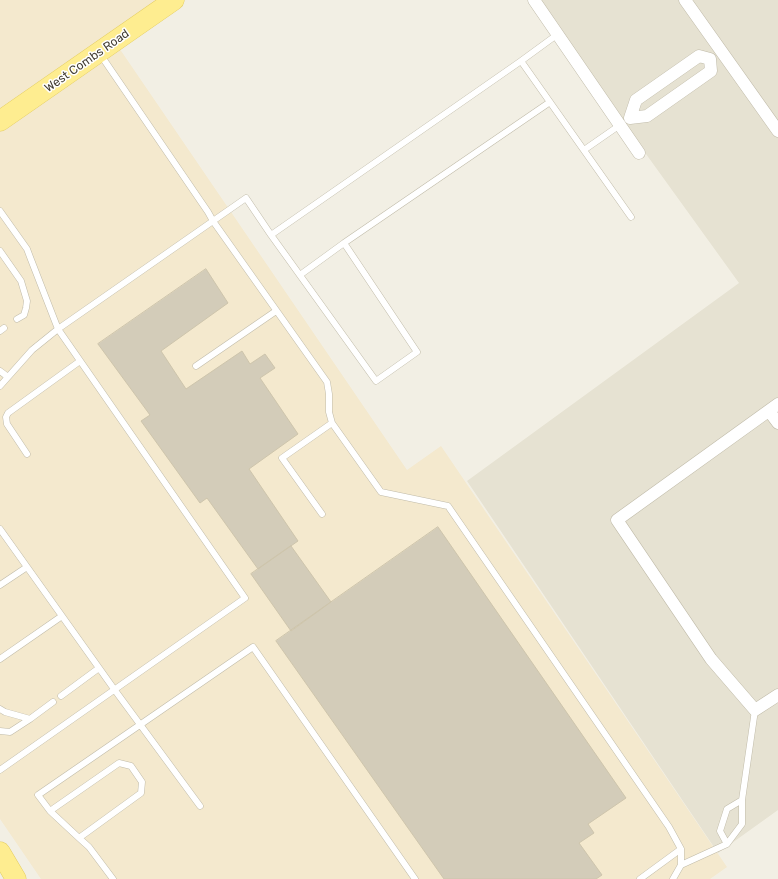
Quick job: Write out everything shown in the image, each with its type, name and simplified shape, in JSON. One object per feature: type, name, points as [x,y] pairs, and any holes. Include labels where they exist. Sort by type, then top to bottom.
[{"type":"main road","name":"West Combs Road","points":[[0,121],[174,0]]},
{"type":"main road","points":[[0,852],[16,879]]},
{"type":"street","points":[[534,0],[558,34],[625,121],[639,153]]},
{"type":"street","points":[[685,0],[778,131]]},
{"type":"street","points":[[710,59],[721,51]]},
{"type":"street","points":[[625,121],[636,100],[699,56],[710,59]]},
{"type":"street","points":[[625,121],[647,116],[711,71],[710,59]]},
{"type":"street","points":[[778,423],[773,407],[617,520],[711,659],[755,710],[778,695]]},
{"type":"lane","points":[[271,235],[558,34]]},
{"type":"lane","points":[[99,52],[213,220],[326,382],[329,394],[329,412],[332,423],[381,492],[448,506],[669,827],[681,849],[681,865],[673,879]]},
{"type":"lane","points":[[521,61],[632,218]]},
{"type":"lane","points":[[300,275],[344,243],[550,102]]},
{"type":"lane","points":[[584,150],[625,121]]},
{"type":"lane","points":[[0,386],[32,350],[58,329],[246,198],[376,381],[417,352],[344,243]]},
{"type":"lane","points":[[0,211],[27,249],[58,329],[245,598],[0,770]]},
{"type":"lane","points":[[0,251],[21,281],[27,301],[24,315],[17,319]]},
{"type":"lane","points":[[196,366],[276,311]]},
{"type":"lane","points":[[27,454],[7,424],[6,417],[8,412],[80,361]]},
{"type":"lane","points":[[0,371],[8,377]]},
{"type":"lane","points":[[322,514],[282,458],[332,423]]},
{"type":"lane","points":[[0,530],[200,806]]},
{"type":"lane","points":[[0,585],[27,566]]},
{"type":"lane","points":[[0,659],[62,616]]},
{"type":"lane","points":[[113,879],[89,847],[50,811],[38,795],[253,647],[415,879]]},
{"type":"lane","points":[[61,696],[99,668]]},
{"type":"lane","points":[[0,731],[10,732],[53,702]]},
{"type":"lane","points":[[0,710],[30,719]]},
{"type":"lane","points":[[681,865],[727,844],[742,824],[742,800],[755,710]]},
{"type":"lane","points":[[50,811],[119,763],[131,766],[142,782],[141,794],[79,838]]},
{"type":"lane","points":[[727,844],[720,831],[727,809],[742,800]]},
{"type":"lane","points":[[640,879],[681,849]]},
{"type":"shaded area","points":[[0,0],[174,0],[115,42],[407,470],[441,446],[727,867],[710,879],[41,879],[0,819]]},
{"type":"shaded area","points":[[535,0],[778,0],[778,810],[718,853],[467,481],[739,283]]},
{"type":"building","points":[[206,269],[228,303],[161,351],[186,389],[242,351],[250,364],[265,354],[275,368],[260,378],[298,434],[249,469],[298,541],[258,569],[207,498],[200,503],[141,421],[150,415],[98,344]]},
{"type":"building","points":[[438,527],[626,798],[588,824],[594,833],[579,843],[602,875],[596,879],[444,879],[276,641]]},
{"type":"building","points":[[291,546],[331,602],[291,631],[251,574]]}]
